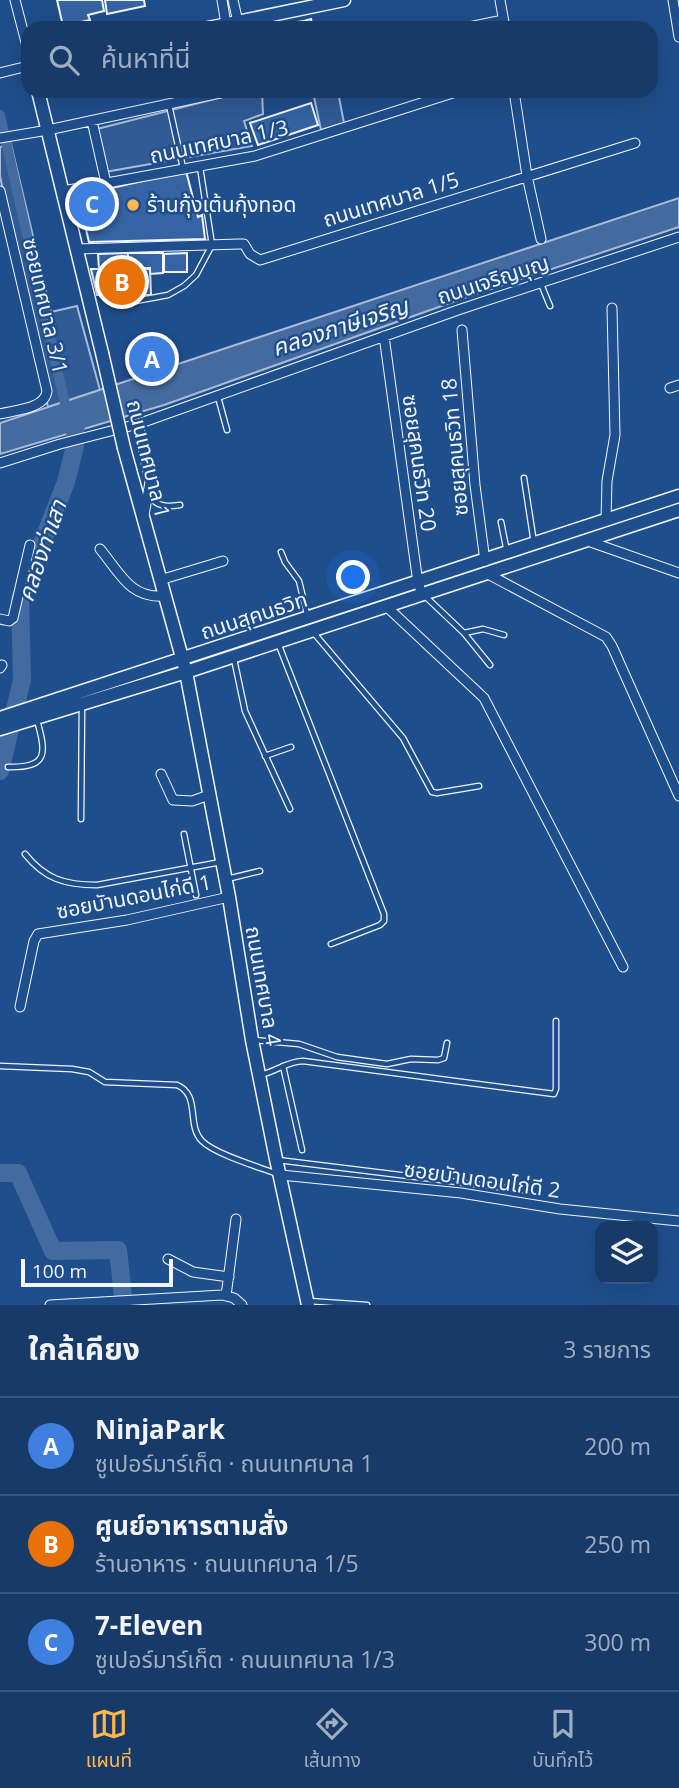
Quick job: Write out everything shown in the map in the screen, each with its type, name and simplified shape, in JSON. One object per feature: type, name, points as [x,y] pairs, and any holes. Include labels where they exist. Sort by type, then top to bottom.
[{"type":"street","points":[[15,0],[21,23]]},
{"type":"street","points":[[222,0],[231,21]]},
{"type":"street","points":[[232,21],[233,0]]},
{"type":"street","points":[[242,21],[344,0]]},
{"type":"street","points":[[500,0],[504,21]]},
{"type":"street","points":[[673,0],[679,37]]},
{"type":"street","points":[[0,73],[21,68]]},
{"type":"street","name":"ถนนเทศบาล 1","points":[[40,98],[124,448],[184,666]]},
{"type":"street","points":[[0,138],[197,98]]},
{"type":"street","name":"ถนนเทศบาล 1/3","points":[[63,191],[271,152],[437,98]]},
{"type":"street","points":[[515,98],[527,176],[541,239]]},
{"type":"street","points":[[92,121],[106,183]]},
{"type":"street","name":"ถนนเทศบาล 1/5","points":[[77,249],[244,244],[250,254],[260,260],[635,142]]},
{"type":"street","name":"ซอยเทศบาล 3/1","points":[[0,191],[47,391],[41,403],[0,414]]},
{"type":"street","name":"ถนนเจริญบุญ","points":[[0,463],[138,424],[384,336],[679,237]]},
{"type":"street","points":[[606,520],[607,481],[615,435],[612,308]]},
{"type":"street","name":"ซอยสุคนธวิท 18","points":[[462,330],[475,485],[486,567]]},
{"type":"street","name":"ซอยสุคนธวิท 20","points":[[384,336],[420,588]]},
{"type":"street","points":[[138,424],[149,473],[149,494],[143,519]]},
{"type":"street","name":"ถนนสุคนธวิท","points":[[486,567],[507,553],[679,496]]},
{"type":"street","name":"ถนนสุคนธวิท","points":[[0,729],[29,716],[420,588],[679,510]]},
{"type":"street","points":[[571,532],[586,540],[679,573]]},
{"type":"street","points":[[0,620],[9,621],[13,618],[30,545]]},
{"type":"street","points":[[100,550],[137,592],[153,597],[165,596]]},
{"type":"street","points":[[160,580],[223,561]]},
{"type":"street","points":[[486,567],[606,636],[679,796]]},
{"type":"street","name":"ถนนสุคนธวิท","points":[[232,650],[278,642],[310,625],[386,606],[420,588]]},
{"type":"street","points":[[386,606],[484,698],[623,967]]},
{"type":"street","name":"ถนนเทศบาล 4","points":[[184,666],[226,879],[252,1040],[308,1303]]},
{"type":"street","name":"ถนนสุคนธวิท","points":[[0,718],[29,716]]},
{"type":"street","points":[[161,774],[173,800],[192,801],[209,795]]},
{"type":"street","name":"ซอยบัานดอนไก่ดี 1","points":[[20,1007],[34,941],[38,934],[127,920],[229,897]]},
{"type":"street","name":"ซอยบัานดอนไก่ดี 2","points":[[281,1175],[461,1193],[560,1209],[679,1221]]},
{"type":"street","points":[[226,1296],[236,1219]]},
{"type":"street","points":[[168,1259],[193,1272],[229,1276]]},
{"type":"street","points":[[50,1305],[166,1303],[226,1296],[234,1298],[242,1305]]},
{"type":"lane","points":[[169,104],[184,169]]},
{"type":"lane","points":[[130,302],[168,295],[184,286],[195,275],[212,245],[200,166]]},
{"type":"lane","points":[[541,282],[550,306]]},
{"type":"lane","points":[[217,395],[227,430]]},
{"type":"lane","points":[[524,478],[534,544]]},
{"type":"lane","points":[[149,494],[159,505],[180,505]]},
{"type":"lane","points":[[501,522],[507,553]]},
{"type":"lane","points":[[281,552],[299,581],[310,625],[403,738],[432,792],[479,786]]},
{"type":"lane","points":[[420,588],[464,633],[489,665]]},
{"type":"lane","points":[[464,633],[483,629],[504,635]]},
{"type":"lane","points":[[278,642],[384,914],[384,921],[380,925],[331,944]]},
{"type":"lane","points":[[232,650],[242,703],[290,809]]},
{"type":"lane","points":[[81,819],[85,699]]},
{"type":"lane","points":[[8,767],[26,768],[36,764],[43,756],[44,747],[29,716]]},
{"type":"lane","points":[[265,756],[291,747]]},
{"type":"lane","points":[[184,834],[196,895]]},
{"type":"lane","points":[[24,854],[44,874],[60,882],[76,885],[97,885],[222,862]]},
{"type":"lane","points":[[226,879],[260,871]]},
{"type":"lane","points":[[259,1075],[291,1062],[303,1061],[554,1094],[556,1021]]},
{"type":"lane","points":[[252,1040],[299,1044],[337,1057],[387,1064],[411,1059],[439,1060],[444,1058],[447,1043]]},
{"type":"lane","points":[[0,1066],[72,1069],[89,1072],[105,1082],[177,1085],[185,1088],[190,1094],[196,1132],[200,1139],[220,1151],[281,1175]]},
{"type":"lane","points":[[284,1066],[302,1150]]},
{"type":"lane","points":[[276,1160],[531,1191]]},
{"type":"lane","points":[[308,1303],[367,1305]]},
{"type":"shaded area","points":[[219,98],[262,98],[263,114],[244,121],[252,146],[105,172],[97,129]]},
{"type":"shaded area","points":[[314,98],[339,98],[344,123],[321,130]]},
{"type":"shaded area","points":[[11,144],[51,312],[77,306],[100,390],[48,407],[0,176],[0,147]]},
{"type":"water","name":"คลองภาษีเจริญ","points":[[679,198],[679,227],[464,298],[164,405],[0,454],[0,423]]},
{"type":"building","points":[[57,0],[102,0],[104,11],[88,15],[90,20],[62,21]]},
{"type":"building","points":[[105,0],[144,0],[145,6],[107,14]]},
{"type":"building","points":[[311,103],[318,125],[258,145],[250,123]]},
{"type":"building","points":[[186,171],[198,217],[202,215],[205,239],[89,242],[83,217],[108,212],[103,190]]},
{"type":"building","points":[[103,190],[108,212],[80,218],[75,196]]},
{"type":"building","points":[[128,253],[128,268],[99,269],[98,254]]},
{"type":"building","points":[[128,253],[163,253],[163,273],[150,274],[150,268],[128,268]]},
{"type":"building","points":[[187,253],[187,272],[164,272],[164,254]]},
{"type":"building","points":[[91,269],[150,269],[151,295],[97,295]]},
{"type":"waterway","name":"คลองท่าเสา","points":[[0,115],[67,413]]},
{"type":"waterway","name":"คลองท่าเสา","points":[[0,771],[22,680],[20,599],[66,482],[75,446],[76,414]]},
{"type":"waterway","name":"คลองท่าเสา","points":[[0,1173],[18,1173],[53,1251],[118,1250],[124,1305]]},
{"type":"place","name":"7-Eleven","points":[[92,204]]},
{"type":"place","name":"ร้านกุ้งเต้นกุ้งทอด","points":[[133,205]]},
{"type":"place","name":"ศูนย์อาหารตามสั่ง","points":[[122,282]]},
{"type":"place","name":"NinjaPark","points":[[152,359]]}]
